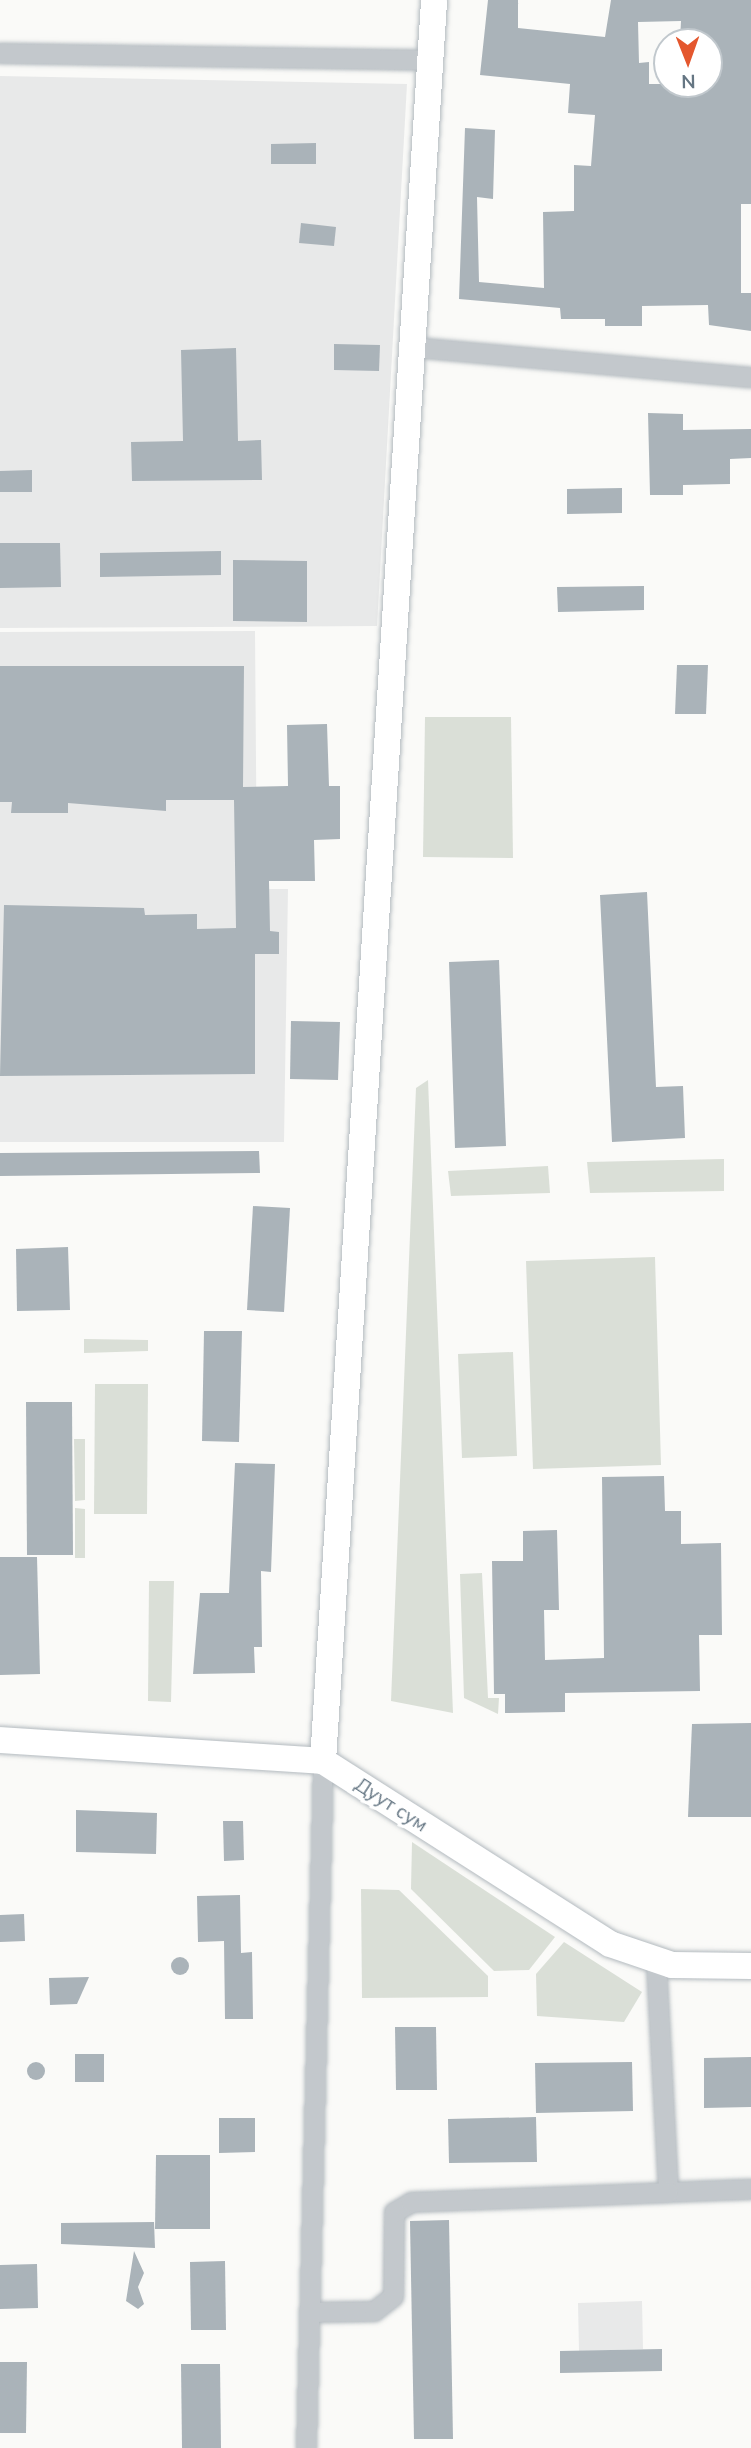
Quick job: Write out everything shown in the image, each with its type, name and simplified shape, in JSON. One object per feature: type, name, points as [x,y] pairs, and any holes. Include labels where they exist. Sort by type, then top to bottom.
[{"type":"street","points":[[306,2448],[323,1761],[434,0]]},
{"type":"street","points":[[0,53],[431,60]]},
{"type":"street","points":[[413,347],[751,377]]},
{"type":"street","name":"Дуут сум","points":[[0,1740],[323,1761],[596,1936],[656,1962],[751,1966]]},
{"type":"street","points":[[656,1962],[668,2192]]},
{"type":"street","points":[[309,2312],[374,2311],[393,2296],[394,2212],[411,2202],[751,2189]]},
{"type":"shaded area","points":[[0,76],[407,84],[377,626],[0,628]]},
{"type":"shaded area","points":[[255,631],[257,889],[288,889],[284,1142],[0,1142],[0,632]]},
{"type":"shaded area","points":[[425,717],[511,717],[513,858],[423,857]]},
{"type":"shaded area","points":[[428,1080],[453,1713],[391,1701],[416,1088]]},
{"type":"shaded area","points":[[724,1159],[724,1191],[590,1193],[587,1162]]},
{"type":"shaded area","points":[[548,1166],[550,1193],[451,1196],[448,1171]]},
{"type":"shaded area","points":[[655,1257],[661,1465],[533,1469],[526,1261]]},
{"type":"shaded area","points":[[84,1339],[148,1340],[148,1351],[84,1353]]},
{"type":"shaded area","points":[[513,1352],[517,1456],[462,1458],[458,1354]]},
{"type":"shaded area","points":[[95,1384],[148,1384],[147,1514],[94,1514]]},
{"type":"shaded area","points":[[74,1439],[85,1439],[85,1500],[75,1501]]},
{"type":"shaded area","points":[[75,1508],[85,1509],[85,1558],[75,1558]]},
{"type":"shaded area","points":[[482,1573],[488,1698],[499,1698],[498,1714],[464,1698],[460,1574]]},
{"type":"shaded area","points":[[149,1581],[174,1581],[171,1702],[148,1701]]},
{"type":"shaded area","points":[[412,1842],[555,1937],[529,1970],[494,1971],[411,1889]]},
{"type":"shaded area","points":[[361,1889],[399,1890],[488,1976],[488,1997],[362,1998]]},
{"type":"shaded area","points":[[564,1942],[642,1992],[624,2022],[537,2016],[536,1974]]},
{"type":"shaded area","points":[[642,2301],[643,2349],[579,2351],[578,2303]]},
{"type":"building","points":[[488,0],[518,0],[518,28],[605,37],[611,0],[751,0],[751,204],[741,204],[741,293],[751,293],[751,331],[709,325],[708,305],[642,306],[642,326],[605,326],[605,319],[561,319],[560,308],[459,299],[465,128],[495,130],[493,199],[477,197],[479,282],[544,288],[543,212],[574,211],[574,165],[591,166],[595,115],[568,113],[570,84],[480,75]]},
{"type":"building","points":[[316,143],[316,164],[271,164],[271,144]]},
{"type":"building","points":[[301,223],[336,227],[334,246],[299,243]]},
{"type":"building","points":[[334,344],[380,345],[379,371],[334,370]]},
{"type":"building","points":[[236,348],[238,441],[261,440],[262,480],[132,481],[131,442],[183,441],[181,350]]},
{"type":"building","points":[[648,413],[683,414],[683,430],[751,429],[751,458],[730,459],[730,484],[683,485],[683,495],[650,495]]},
{"type":"building","points":[[32,470],[32,492],[0,492],[0,471]]},
{"type":"building","points":[[622,488],[622,513],[567,514],[567,489]]},
{"type":"building","points":[[0,543],[60,543],[61,587],[0,588]]},
{"type":"building","points":[[221,551],[221,575],[100,577],[100,553]]},
{"type":"building","points":[[233,560],[307,561],[307,622],[233,621]]},
{"type":"building","points":[[644,586],[644,610],[558,612],[557,587]]},
{"type":"building","points":[[677,665],[708,665],[706,714],[675,714]]},
{"type":"building","points":[[0,666],[244,666],[243,787],[288,786],[287,725],[327,724],[329,786],[340,786],[340,839],[314,840],[315,881],[269,881],[270,931],[279,932],[279,954],[255,954],[255,1074],[0,1076],[4,905],[144,908],[145,915],[197,914],[197,929],[236,928],[234,800],[166,800],[166,811],[68,803],[68,813],[11,813],[12,802],[0,802]]},
{"type":"building","points":[[647,892],[656,1087],[683,1086],[685,1138],[612,1142],[600,895]]},
{"type":"building","points":[[499,960],[506,1146],[455,1148],[449,962]]},
{"type":"building","points":[[291,1021],[340,1022],[338,1080],[290,1079]]},
{"type":"building","points":[[259,1151],[260,1173],[0,1176],[0,1153]]},
{"type":"building","points":[[253,1206],[290,1208],[284,1312],[247,1310]]},
{"type":"building","points":[[68,1247],[70,1310],[17,1311],[16,1249]]},
{"type":"building","points":[[204,1331],[242,1331],[239,1442],[202,1441]]},
{"type":"building","points":[[26,1402],[72,1402],[73,1555],[27,1555]]},
{"type":"building","points":[[235,1463],[275,1464],[271,1572],[261,1571],[262,1647],[254,1647],[255,1673],[193,1674],[200,1593],[229,1593]]},
{"type":"building","points":[[664,1476],[665,1511],[681,1511],[681,1544],[721,1543],[722,1635],[699,1635],[700,1691],[565,1693],[565,1712],[505,1713],[505,1694],[494,1694],[492,1561],[523,1561],[523,1531],[557,1530],[559,1610],[544,1610],[545,1660],[604,1658],[602,1477]]},
{"type":"building","points":[[0,1557],[37,1557],[40,1674],[0,1675]]},
{"type":"building","points":[[751,1723],[751,1817],[688,1817],[692,1724]]},
{"type":"building","points":[[76,1810],[157,1813],[156,1854],[76,1852]]},
{"type":"building","points":[[223,1821],[243,1821],[244,1860],[224,1861]]},
{"type":"building","points":[[240,1895],[241,1953],[252,1952],[253,2019],[225,2019],[224,1941],[198,1942],[197,1896]]},
{"type":"building","points":[[24,1914],[25,1941],[0,1942],[0,1915]]},
{"type":"building","points":[[180,1957],[186,1960],[189,1966],[186,1972],[180,1975],[174,1972],[171,1966],[174,1960]]},
{"type":"building","points":[[89,1977],[77,2004],[50,2005],[49,1978]]},
{"type":"building","points":[[395,2027],[436,2027],[437,2090],[396,2090]]},
{"type":"building","points":[[75,2054],[104,2054],[104,2082],[75,2082]]},
{"type":"building","points":[[751,2057],[751,2107],[704,2108],[704,2058]]},
{"type":"building","points":[[32,2062],[40,2062],[45,2071],[43,2078],[32,2080],[27,2075],[27,2067]]},
{"type":"building","points":[[632,2062],[633,2111],[536,2113],[535,2063]]},
{"type":"building","points":[[536,2117],[537,2162],[449,2163],[448,2119]]},
{"type":"building","points":[[219,2118],[255,2118],[255,2152],[219,2153]]},
{"type":"building","points":[[156,2155],[210,2155],[210,2229],[155,2229]]},
{"type":"building","points":[[449,2220],[453,2439],[414,2439],[410,2221]]},
{"type":"building","points":[[154,2222],[155,2248],[61,2244],[61,2223]]},
{"type":"building","points":[[134,2251],[144,2273],[138,2287],[144,2304],[138,2309],[126,2301]]},
{"type":"building","points":[[225,2261],[226,2330],[191,2330],[190,2262]]},
{"type":"building","points":[[37,2264],[38,2308],[0,2309],[0,2265]]},
{"type":"building","points":[[662,2349],[662,2371],[560,2373],[560,2351]]},
{"type":"building","points":[[0,2362],[27,2362],[26,2433],[0,2433]]},
{"type":"building","points":[[181,2364],[220,2364],[221,2448],[182,2448]]}]
